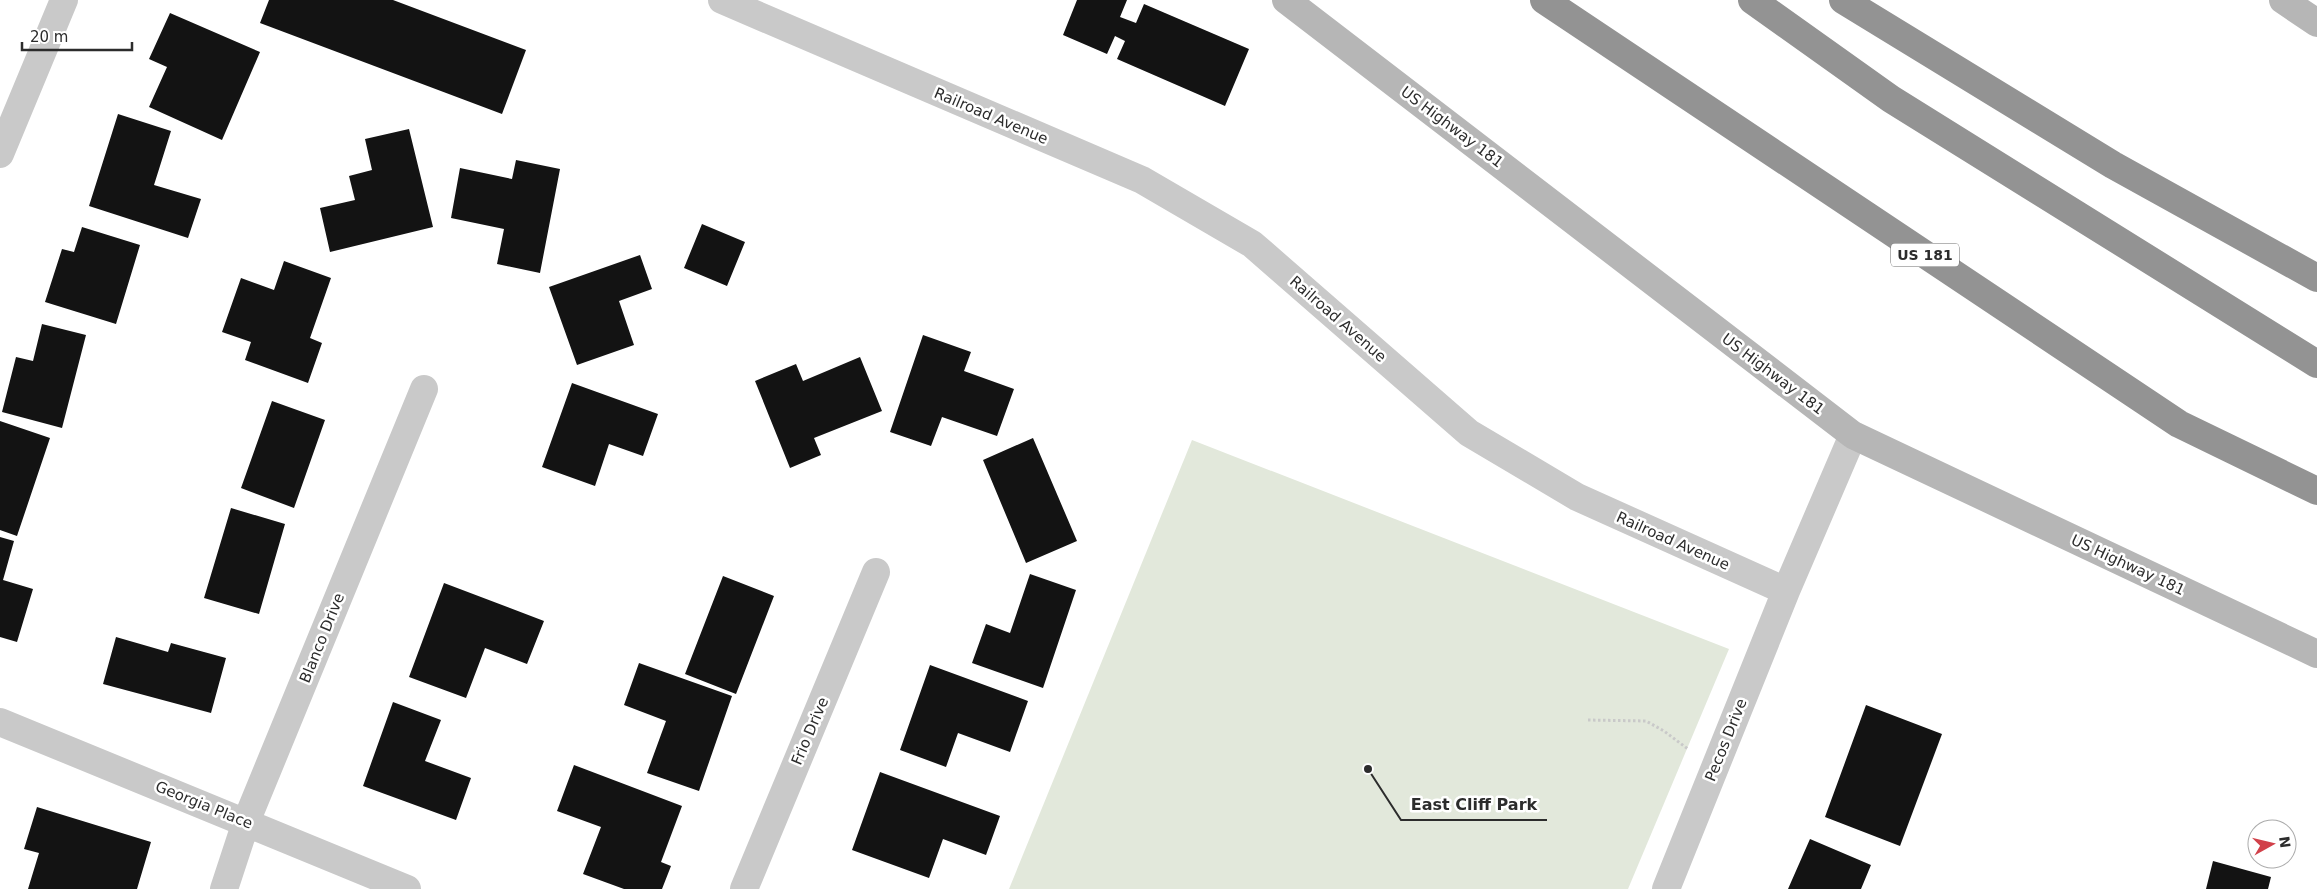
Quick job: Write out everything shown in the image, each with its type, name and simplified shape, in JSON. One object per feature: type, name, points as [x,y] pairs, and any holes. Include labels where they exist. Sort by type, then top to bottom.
[{"type":"highway","name":"US 181","points":[[1544,0],[2178,424],[2317,491]]},
{"type":"highway","points":[[1752,0],[1891,99],[2317,364]]},
{"type":"highway","points":[[1843,0],[2112,165],[2317,278]]},
{"type":"main road","name":"US Highway 181","points":[[1286,0],[1853,435],[2317,654]]},
{"type":"main road","points":[[2283,0],[2317,23]]},
{"type":"street","points":[[0,154],[64,0]]},
{"type":"street","name":"Railroad Avenue","points":[[722,0],[1142,180],[1252,244],[1469,433],[1577,498],[1786,591]]},
{"type":"street","name":"Blanco Drive","points":[[224,889],[246,822],[424,389]]},
{"type":"street","points":[[1786,591],[1853,435]]},
{"type":"street","name":"Frio Drive","points":[[744,889],[876,572]]},
{"type":"street","name":"Pecos Drive","points":[[1666,889],[1786,591]]},
{"type":"street","name":"Georgia Place","points":[[0,722],[407,889]]},
{"type":"path","points":[[1588,720],[1646,721],[1664,731],[1714,770]]},
{"type":"shaded area","points":[[1192,440],[1729,649],[1628,889],[1009,889]]},
{"type":"building","points":[[269,0],[393,0],[526,50],[502,114],[260,23]]},
{"type":"building","points":[[1077,0],[1127,0],[1120,17],[1136,23],[1144,4],[1249,49],[1225,106],[1117,59],[1125,41],[1115,36],[1107,54],[1063,35]]},
{"type":"building","points":[[170,13],[260,52],[222,140],[149,107],[167,67],[149,59]]},
{"type":"building","points":[[118,114],[171,131],[154,185],[201,199],[188,238],[89,206]]},
{"type":"building","points":[[409,129],[433,227],[330,252],[320,208],[355,200],[349,176],[372,170],[365,139]]},
{"type":"building","points":[[516,160],[560,169],[540,273],[497,264],[504,229],[451,218],[460,168],[512,179]]},
{"type":"building","points":[[702,224],[745,242],[727,286],[684,268]]},
{"type":"building","points":[[82,227],[140,245],[116,324],[45,302],[62,249],[74,252]]},
{"type":"building","points":[[640,255],[652,289],[619,301],[634,345],[577,365],[549,287]]},
{"type":"building","points":[[284,261],[331,278],[310,338],[322,343],[308,383],[245,360],[251,342],[222,332],[241,278],[274,290]]},
{"type":"building","points":[[42,324],[86,335],[62,428],[2,412],[16,357],[33,361]]},
{"type":"building","points":[[923,335],[971,352],[964,371],[1014,389],[997,436],[942,417],[931,446],[890,432]]},
{"type":"building","points":[[860,357],[882,411],[814,438],[821,455],[790,468],[755,381],[796,364],[803,381]]},
{"type":"building","points":[[572,383],[658,414],[643,456],[609,444],[595,486],[542,467]]},
{"type":"building","points":[[272,401],[325,420],[294,508],[241,488]]},
{"type":"building","points":[[0,421],[50,438],[17,536],[0,530]]},
{"type":"building","points":[[1033,438],[1077,541],[1026,563],[983,460]]},
{"type":"building","points":[[231,508],[285,524],[259,614],[204,598]]},
{"type":"building","points":[[0,537],[14,541],[3,580],[33,589],[17,642],[0,637]]},
{"type":"building","points":[[1030,574],[1076,590],[1043,688],[972,663],[986,624],[1010,633]]},
{"type":"building","points":[[723,576],[774,596],[736,694],[685,674]]},
{"type":"building","points":[[444,583],[544,621],[527,664],[485,648],[466,698],[409,677]]},
{"type":"building","points":[[116,637],[168,652],[171,643],[226,658],[211,713],[103,684]]},
{"type":"building","points":[[639,663],[732,696],[699,791],[647,773],[666,721],[624,705]]},
{"type":"building","points":[[930,665],[1028,701],[1010,752],[958,733],[946,767],[900,750]]},
{"type":"building","points":[[393,702],[441,720],[425,761],[471,778],[456,820],[363,786]]},
{"type":"building","points":[[1866,705],[1942,734],[1900,846],[1825,817]]},
{"type":"building","points":[[574,765],[682,806],[661,862],[671,866],[662,889],[624,889],[583,874],[601,827],[557,811]]},
{"type":"building","points":[[880,772],[1000,816],[986,855],[943,839],[929,878],[852,850]]},
{"type":"building","points":[[37,807],[151,842],[137,889],[28,889],[39,853],[24,849]]},
{"type":"building","points":[[1810,839],[1871,865],[1861,889],[1788,889]]},
{"type":"building","points":[[2213,861],[2271,877],[2268,889],[2206,889]]},
{"type":"place","name":"East Cliff Park","points":[[1368,769]]}]
